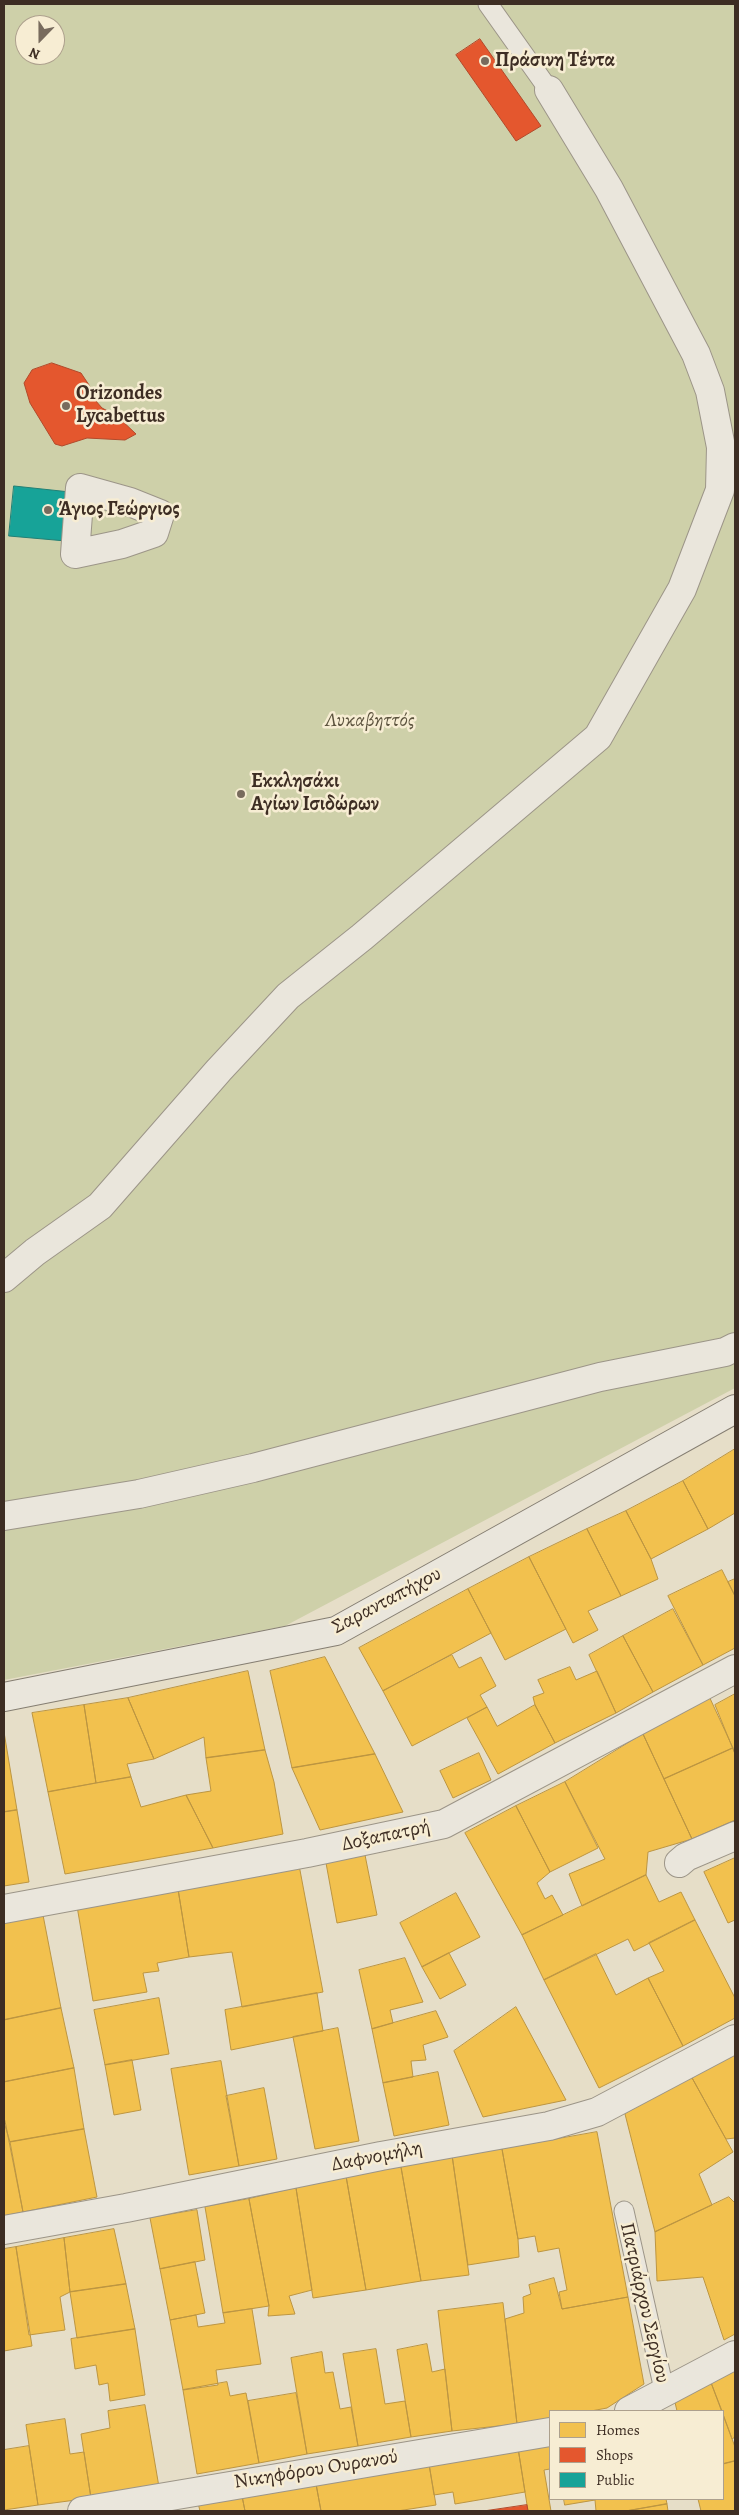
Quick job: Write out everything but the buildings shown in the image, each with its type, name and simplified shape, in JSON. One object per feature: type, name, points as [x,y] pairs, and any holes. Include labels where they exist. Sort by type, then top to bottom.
[{"type":"street","points":[[4,1278],[35,1252],[100,1206],[219,1070],[288,996],[362,937],[598,736],[682,589],[720,490],[721,447],[710,391],[696,354],[609,189],[549,90]]},
{"type":"street","points":[[4,1516],[139,1494],[253,1468],[600,1377],[725,1352],[735,1347]]},
{"type":"street","name":"Σαρανταπήχου","points":[[4,1697],[336,1632],[735,1409]]},
{"type":"street","name":"Δοξαπατρή","points":[[4,1909],[307,1853],[444,1824],[735,1669]]},
{"type":"street","points":[[679,1864],[686,1856],[735,1836]]},
{"type":"street","name":"Δαφνομήλη","points":[[4,2230],[126,2208],[381,2156],[549,2126],[597,2112],[735,2040]]},
{"type":"street","points":[[631,2410],[665,2394],[735,2355]]},
{"type":"street","name":"Νικηφόρου Ουρανού","points":[[82,2511],[549,2432]]},
{"type":"lane","points":[[488,4],[549,90]]},
{"type":"lane","name":"Πατριάρχου Σεργίου","points":[[624,2212],[665,2394]]},
{"type":"green space","name":"Λυκαβηττός","points":[[4,4],[735,4],[735,1388],[285,1626],[4,1680]]},
{"type":"place","name":"Πράσινη Τέντα","points":[[485,61]]},
{"type":"place","name":"Orizondes Lycabettus","points":[[66,406]]},
{"type":"place","name":"Άγιος Γεώργιος","points":[[48,510]]},
{"type":"place","name":"Εκκλησάκι Αγίων Ισιδώρων","points":[[241,794]]}]
